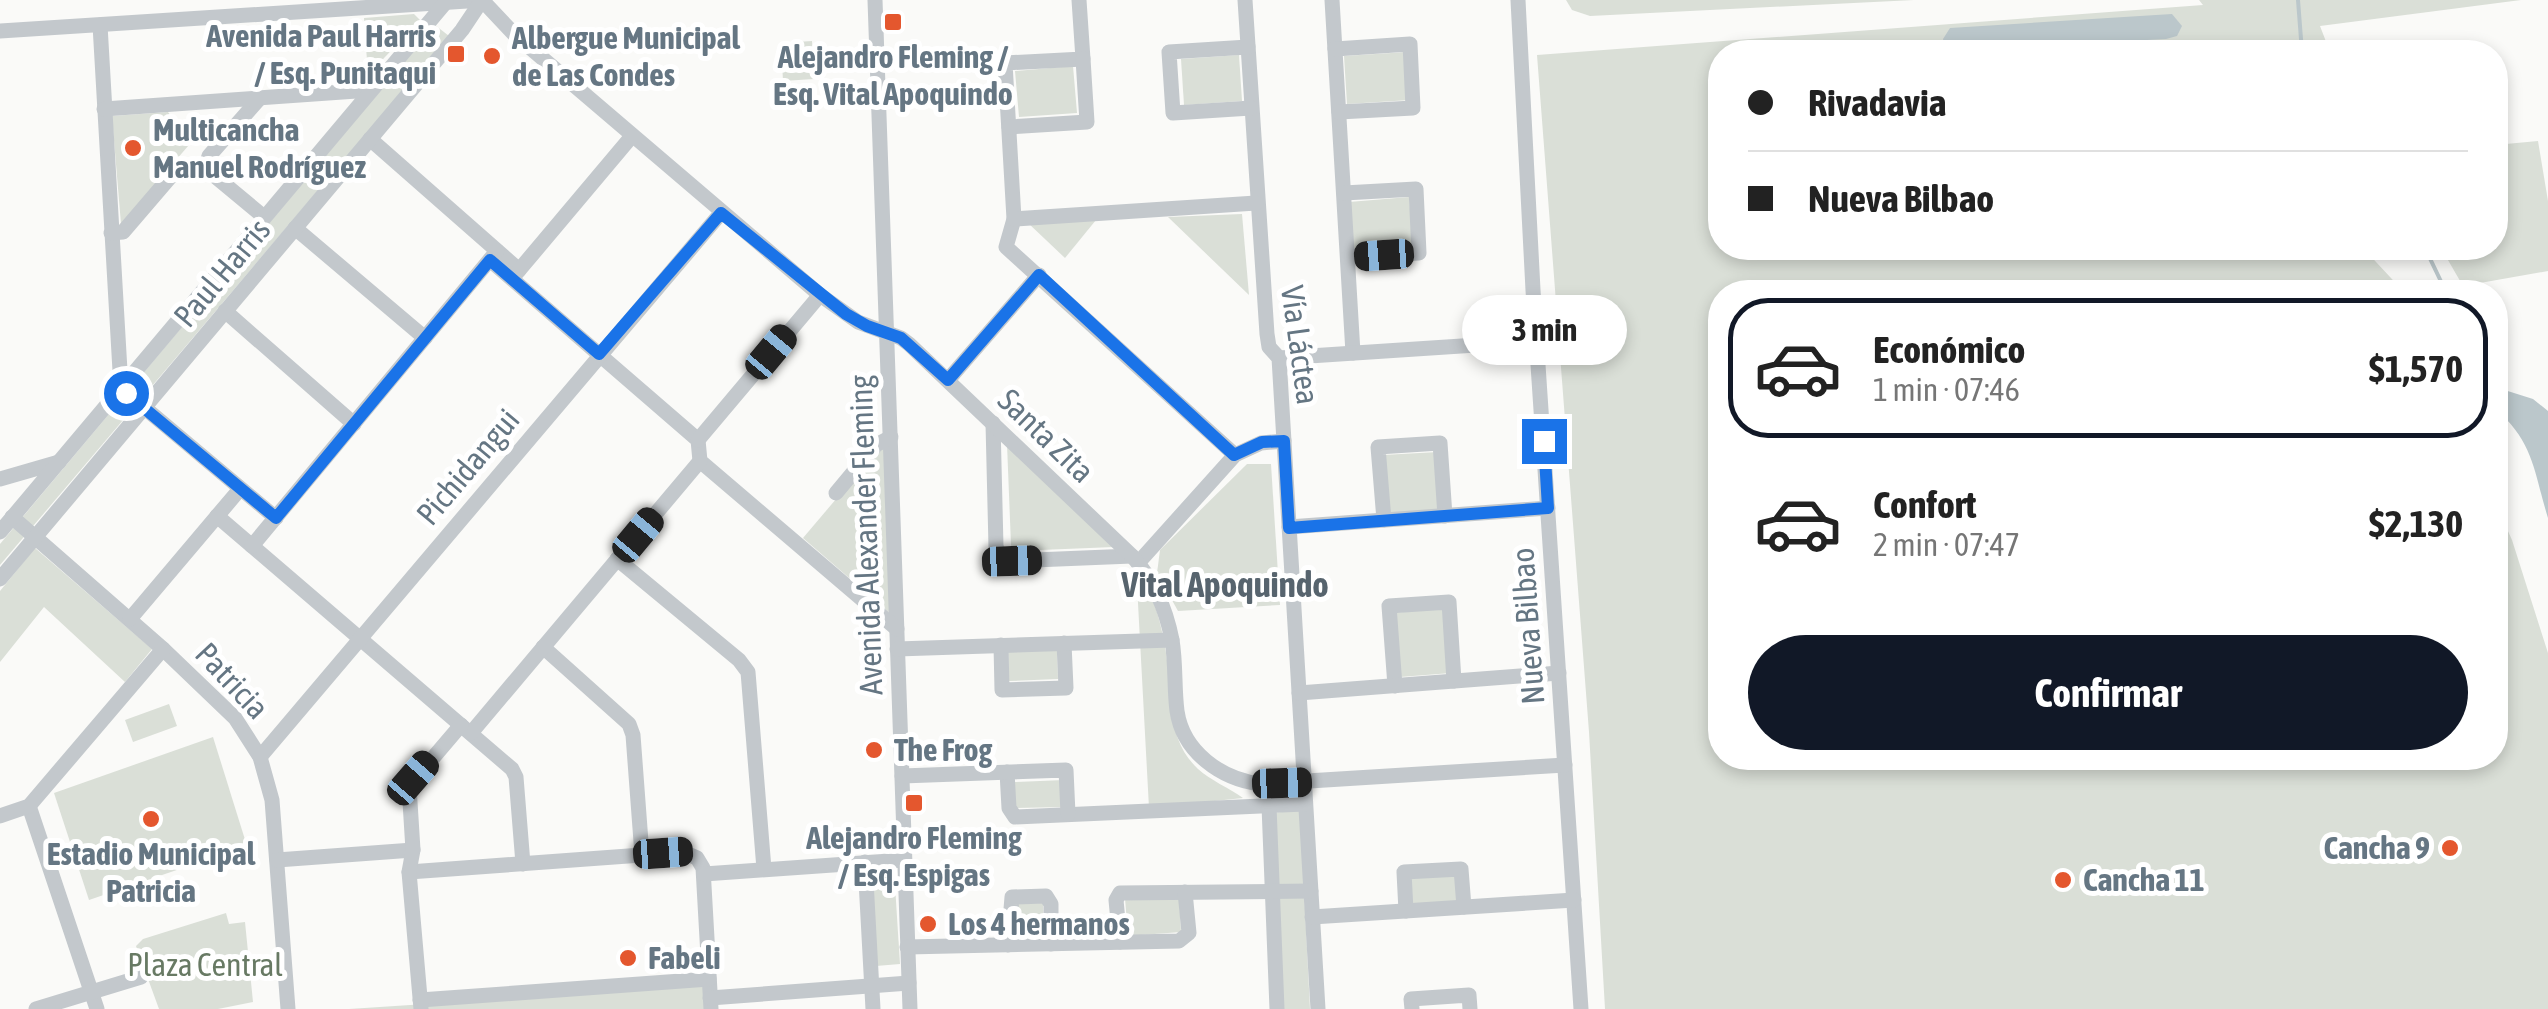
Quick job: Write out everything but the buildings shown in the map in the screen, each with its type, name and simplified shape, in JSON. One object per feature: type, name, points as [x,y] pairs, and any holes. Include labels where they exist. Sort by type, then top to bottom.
[{"type":"street","points":[[0,32],[483,0]]},
{"type":"street","name":"Santa Zita","points":[[483,0],[514,34],[820,294],[858,322],[901,338],[1135,560],[1162,604],[1172,640],[1177,712],[1185,735],[1217,770],[1238,780],[1260,784],[1565,765]]},
{"type":"street","name":"Paul Harris","points":[[0,579],[462,30],[483,0]]},
{"type":"street","name":"Avenida Alexander Fleming","points":[[875,0],[910,1009]]},
{"type":"street","points":[[1009,127],[1087,122],[1079,0]]},
{"type":"street","name":"Vía Láctea","points":[[1245,0],[1267,334],[1269,346],[1279,358],[1318,1009]]},
{"type":"street","points":[[1332,0],[1354,353]]},
{"type":"street","name":"Nueva Bilbao","points":[[1518,0],[1581,1009]]},
{"type":"street","name":"Paul Harris","points":[[0,532],[446,2]]},
{"type":"street","points":[[100,25],[121,388],[276,518]]},
{"type":"street","points":[[1335,49],[1410,44],[1414,108],[1339,112]]},
{"type":"street","points":[[1248,47],[1169,52],[1173,114],[1251,108]]},
{"type":"street","points":[[1083,58],[1005,64],[1014,219],[1006,246],[1234,455]]},
{"type":"street","points":[[104,108],[371,90]]},
{"type":"street","points":[[260,99],[209,156],[205,168],[264,217]]},
{"type":"street","points":[[516,274],[632,136]]},
{"type":"street","points":[[370,139],[599,354],[698,440],[700,461],[896,629]]},
{"type":"street","points":[[111,233],[123,232],[171,176]]},
{"type":"street","points":[[1344,194],[1416,189],[1420,253],[1348,257]]},
{"type":"street","points":[[1014,219],[1256,203]]},
{"type":"street","name":"Pichidangui","points":[[260,758],[721,213]]},
{"type":"street","points":[[296,228],[425,338]]},
{"type":"street","points":[[252,546],[494,255]]},
{"type":"street","points":[[948,380],[1039,275]]},
{"type":"street","points":[[698,440],[820,294]]},
{"type":"street","points":[[225,312],[354,424]]},
{"type":"street","points":[[1279,358],[1537,341]]},
{"type":"street","points":[[992,422],[996,547],[1002,558],[1012,561],[1135,560],[1234,455],[1262,442],[1284,441]]},
{"type":"street","points":[[836,492],[876,445],[891,437]]},
{"type":"street","points":[[1384,520],[1378,447],[1424,444],[1440,443],[1446,516]]},
{"type":"street","points":[[700,461],[544,647],[410,783],[413,850],[409,872],[420,1004],[709,979]]},
{"type":"street","points":[[2,479],[59,462]]},
{"type":"street","points":[[2,479],[18,486],[26,502]]},
{"type":"street","points":[[130,619],[240,488]]},
{"type":"street","points":[[1289,528],[1548,508]]},
{"type":"street","points":[[217,516],[515,774],[522,864]]},
{"type":"street","name":"Patricia","points":[[12,517],[130,619],[235,718],[260,758],[272,800],[288,1009]]},
{"type":"street","points":[[618,560],[739,660],[748,672],[764,870]]},
{"type":"street","points":[[1394,686],[1388,606],[1448,602],[1454,681]]},
{"type":"street","points":[[897,649],[1172,640]]},
{"type":"street","points":[[1001,646],[1002,690],[1066,688],[1064,644]]},
{"type":"street","points":[[544,647],[629,724],[642,855]]},
{"type":"street","points":[[0,816],[29,806],[163,649]]},
{"type":"street","points":[[1299,693],[1559,674]]},
{"type":"street","points":[[902,776],[1066,770],[1068,814]]},
{"type":"street","points":[[1007,772],[1009,808],[1015,817],[1305,804]]},
{"type":"street","points":[[29,806],[97,1009]]},
{"type":"street","points":[[1268,806],[1277,1009]]},
{"type":"street","points":[[277,860],[413,850]]},
{"type":"street","points":[[409,872],[688,853],[701,862],[704,874],[711,1004],[909,982]]},
{"type":"street","points":[[704,874],[904,860]]},
{"type":"street","points":[[865,862],[873,1009]]},
{"type":"street","points":[[1406,911],[1404,872],[1461,868],[1464,907]]},
{"type":"street","points":[[1120,942],[1116,900],[1120,893],[1311,891]]},
{"type":"street","points":[[908,947],[1179,941],[1189,933],[1185,892]]},
{"type":"street","points":[[1008,945],[1012,898],[1046,896],[1050,904],[1051,944]]},
{"type":"street","points":[[1312,917],[1574,900]]},
{"type":"street","points":[[36,1009],[142,977]]},
{"type":"street","points":[[1412,1009],[1411,999],[1469,995],[1470,1009]]},
{"type":"green space","points":[[1566,0],[1914,0],[1590,16],[1572,10]]},
{"type":"green space","points":[[2199,0],[2521,0],[2320,26],[2325,40],[1737,40],[2203,5]]},
{"type":"green space","points":[[414,14],[420,20],[368,75],[364,18]]},
{"type":"green space","points":[[435,25],[449,36],[0,565],[0,544]]},
{"type":"green space","points":[[812,41],[814,79],[783,81],[781,43]]},
{"type":"green space","points":[[1708,42],[1708,260],[2374,260],[2393,280],[1708,280],[1708,770],[2508,770],[2508,531],[2548,653],[2548,1009],[1605,1009],[1589,732],[1537,55]]},
{"type":"green space","points":[[1407,52],[1410,100],[1347,104],[1344,56]]},
{"type":"green space","points":[[1239,55],[1242,101],[1184,105],[1181,59]]},
{"type":"green space","points":[[1073,66],[1077,113],[1019,117],[1015,71]]},
{"type":"green space","points":[[168,112],[184,134],[207,117],[213,117],[121,224],[112,116]]},
{"type":"green space","points":[[2538,141],[2548,201],[2548,271],[2497,280],[2460,280],[2448,260],[2508,260],[2508,144]]},
{"type":"green space","points":[[1409,197],[1413,246],[1353,250],[1349,202]]},
{"type":"green space","points":[[1242,214],[1249,295],[1168,217]]},
{"type":"green space","points":[[1096,220],[1065,258],[1027,222]]},
{"type":"green space","points":[[887,439],[892,615],[803,538]]},
{"type":"green space","points":[[1007,444],[1114,547],[1014,551]]},
{"type":"green space","points":[[1438,452],[1441,514],[1386,517],[1383,455]]},
{"type":"green space","points":[[1247,464],[1271,464],[1280,605],[1178,611],[1157,573],[1160,550]]},
{"type":"green space","points":[[35,548],[152,649],[125,682],[44,607],[0,662],[0,591]]},
{"type":"green space","points":[[1136,566],[1162,629],[1172,714],[1180,743],[1198,769],[1243,798],[1149,808]]},
{"type":"green space","points":[[1445,608],[1451,673],[1400,677],[1394,613]]},
{"type":"green space","points":[[1057,645],[1058,679],[1009,681],[1008,646]]},
{"type":"green space","points":[[169,704],[177,726],[133,742],[125,720]]},
{"type":"green space","name":"Estadio Municipal Patricia","points":[[213,737],[247,846],[89,900],[54,793]]},
{"type":"green space","points":[[1064,780],[1064,807],[1015,808],[1015,782]]},
{"type":"green space","points":[[1300,810],[1310,1009],[1280,1009],[1273,813]]},
{"type":"green space","points":[[894,870],[900,964],[876,966],[870,872]]},
{"type":"green space","points":[[1456,875],[1458,902],[1411,905],[1409,878]]},
{"type":"green space","points":[[1179,895],[1181,932],[1128,936],[1125,898]]},
{"type":"green space","points":[[1043,903],[1044,939],[1014,940],[1013,904]]},
{"type":"green space","name":"Plaza Central","points":[[226,913],[229,924],[245,922],[253,1002],[218,1009],[159,1009],[136,946],[143,939]]},
{"type":"green space","points":[[704,986],[707,1009],[349,1009]]},
{"type":"shaded area","points":[[2172,14],[2182,26],[2177,36],[2166,39],[1943,40],[1950,28]]},
{"type":"shaded area","points":[[2508,391],[2533,399],[2548,411],[2548,518],[2535,472],[2518,433],[2508,421]]},
{"type":"waterway","points":[[2298,0],[2301,40]]},
{"type":"waterway","points":[[2431,260],[2440,280]]},
{"type":"place","name":"Alejandro Fleming / Esq. Vital Apoquindo","points":[[893,22]]},
{"type":"place","name":"Avenida Paul Harris / Esq. Punitaqui","points":[[456,54]]},
{"type":"place","name":"Albergue Municipal de Las Condes","points":[[492,56]]},
{"type":"place","name":"Multicancha Manuel Rodríguez","points":[[133,148]]},
{"type":"place","name":"The Frog","points":[[874,750]]},
{"type":"place","name":"Alejandro Fleming / Esq. Espigas","points":[[914,803]]},
{"type":"place","name":"Estadio Municipal Patricia","points":[[151,819]]},
{"type":"place","name":"Cancha 9","points":[[2450,848]]},
{"type":"place","name":"Cancha 11","points":[[2063,880]]},
{"type":"place","name":"Los 4 hermanos","points":[[928,924]]},
{"type":"place","name":"Fabeli","points":[[628,958]]},
{"type":"district","name":"Vital Apoquindo","points":[[1225,585]]},
{"type":"route","points":[[126,393],[276,518],[490,260],[599,354],[721,213],[846,314],[901,338],[948,380],[1039,275],[1234,455],[1262,442],[1284,441],[1289,528],[1548,508],[1544,441]]}]
